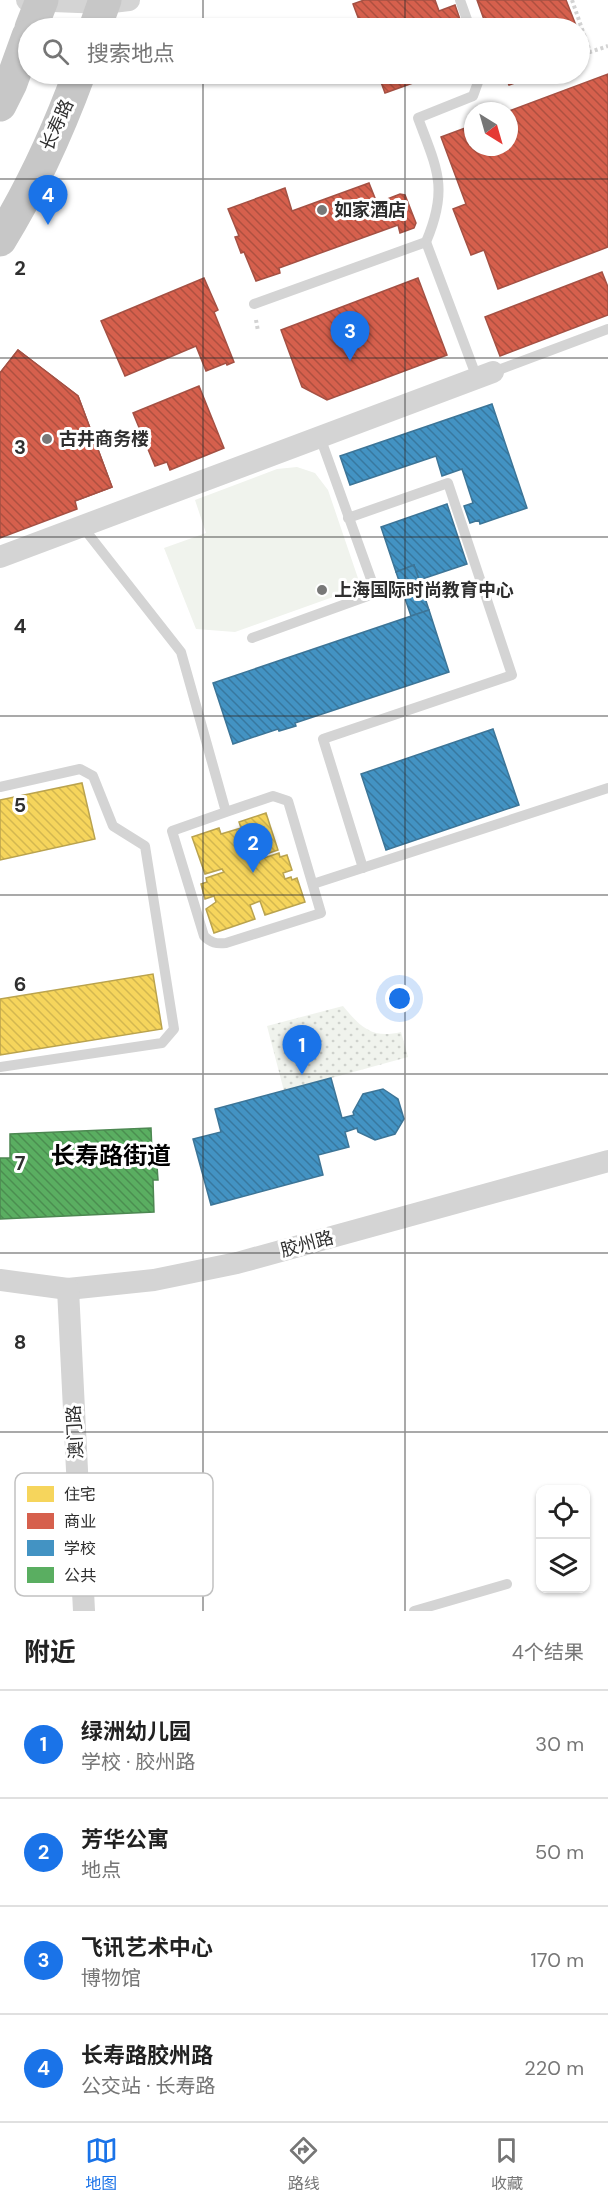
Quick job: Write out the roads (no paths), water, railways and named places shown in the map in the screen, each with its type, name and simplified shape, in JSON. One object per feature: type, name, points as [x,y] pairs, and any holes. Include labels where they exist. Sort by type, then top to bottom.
[{"type":"main road","points":[[0,105],[18,64]]},
{"type":"main road","name":"长寿路","points":[[0,240],[16,213],[75,84]]},
{"type":"street","points":[[35,8],[108,8]]},
{"type":"street","points":[[0,557],[485,375]]},
{"type":"street","name":"胶州路","points":[[0,1280],[68,1288],[154,1280],[237,1263],[608,1161]]},
{"type":"street","name":"澳门路","points":[[68,1288],[77,1473]]},
{"type":"street","name":"澳门路","points":[[83,1596],[84,1611]]},
{"type":"lane","points":[[460,0],[466,18]]},
{"type":"lane","points":[[254,304],[426,242],[434,224],[439,202],[439,175],[418,118],[473,96],[477,84]]},
{"type":"lane","points":[[426,242],[485,375],[608,329]]},
{"type":"lane","points":[[252,638],[376,593],[320,437]]},
{"type":"lane","points":[[348,518],[448,483],[512,675],[323,739],[363,868]]},
{"type":"lane","points":[[82,526],[181,652],[226,812]]},
{"type":"lane","points":[[0,787],[80,769],[93,776],[113,826],[145,846],[174,1029],[162,1043],[0,1067]]},
{"type":"lane","points":[[313,884],[608,788]]},
{"type":"lane","points":[[273,796],[288,801],[321,913],[226,944],[217,944],[204,936],[172,831],[226,812],[273,796]]},
{"type":"lane","points":[[414,1611],[507,1584]]},
{"type":"place","name":"如家酒店","points":[[322,210]]},
{"type":"place","name":"长寿路胶州路","points":[[48,225]]},
{"type":"place","name":"飞讯艺术中心","points":[[350,361]]},
{"type":"place","name":"古井商务楼","points":[[47,439]]},
{"type":"place","name":"上海国际时尚教育中心","points":[[322,590]]},
{"type":"place","name":"芳华公寓","points":[[253,873]]},
{"type":"place","name":"绿洲幼儿园","points":[[302,1075]]},
{"type":"district","name":"长寿路街道","points":[[111,1156]]}]
